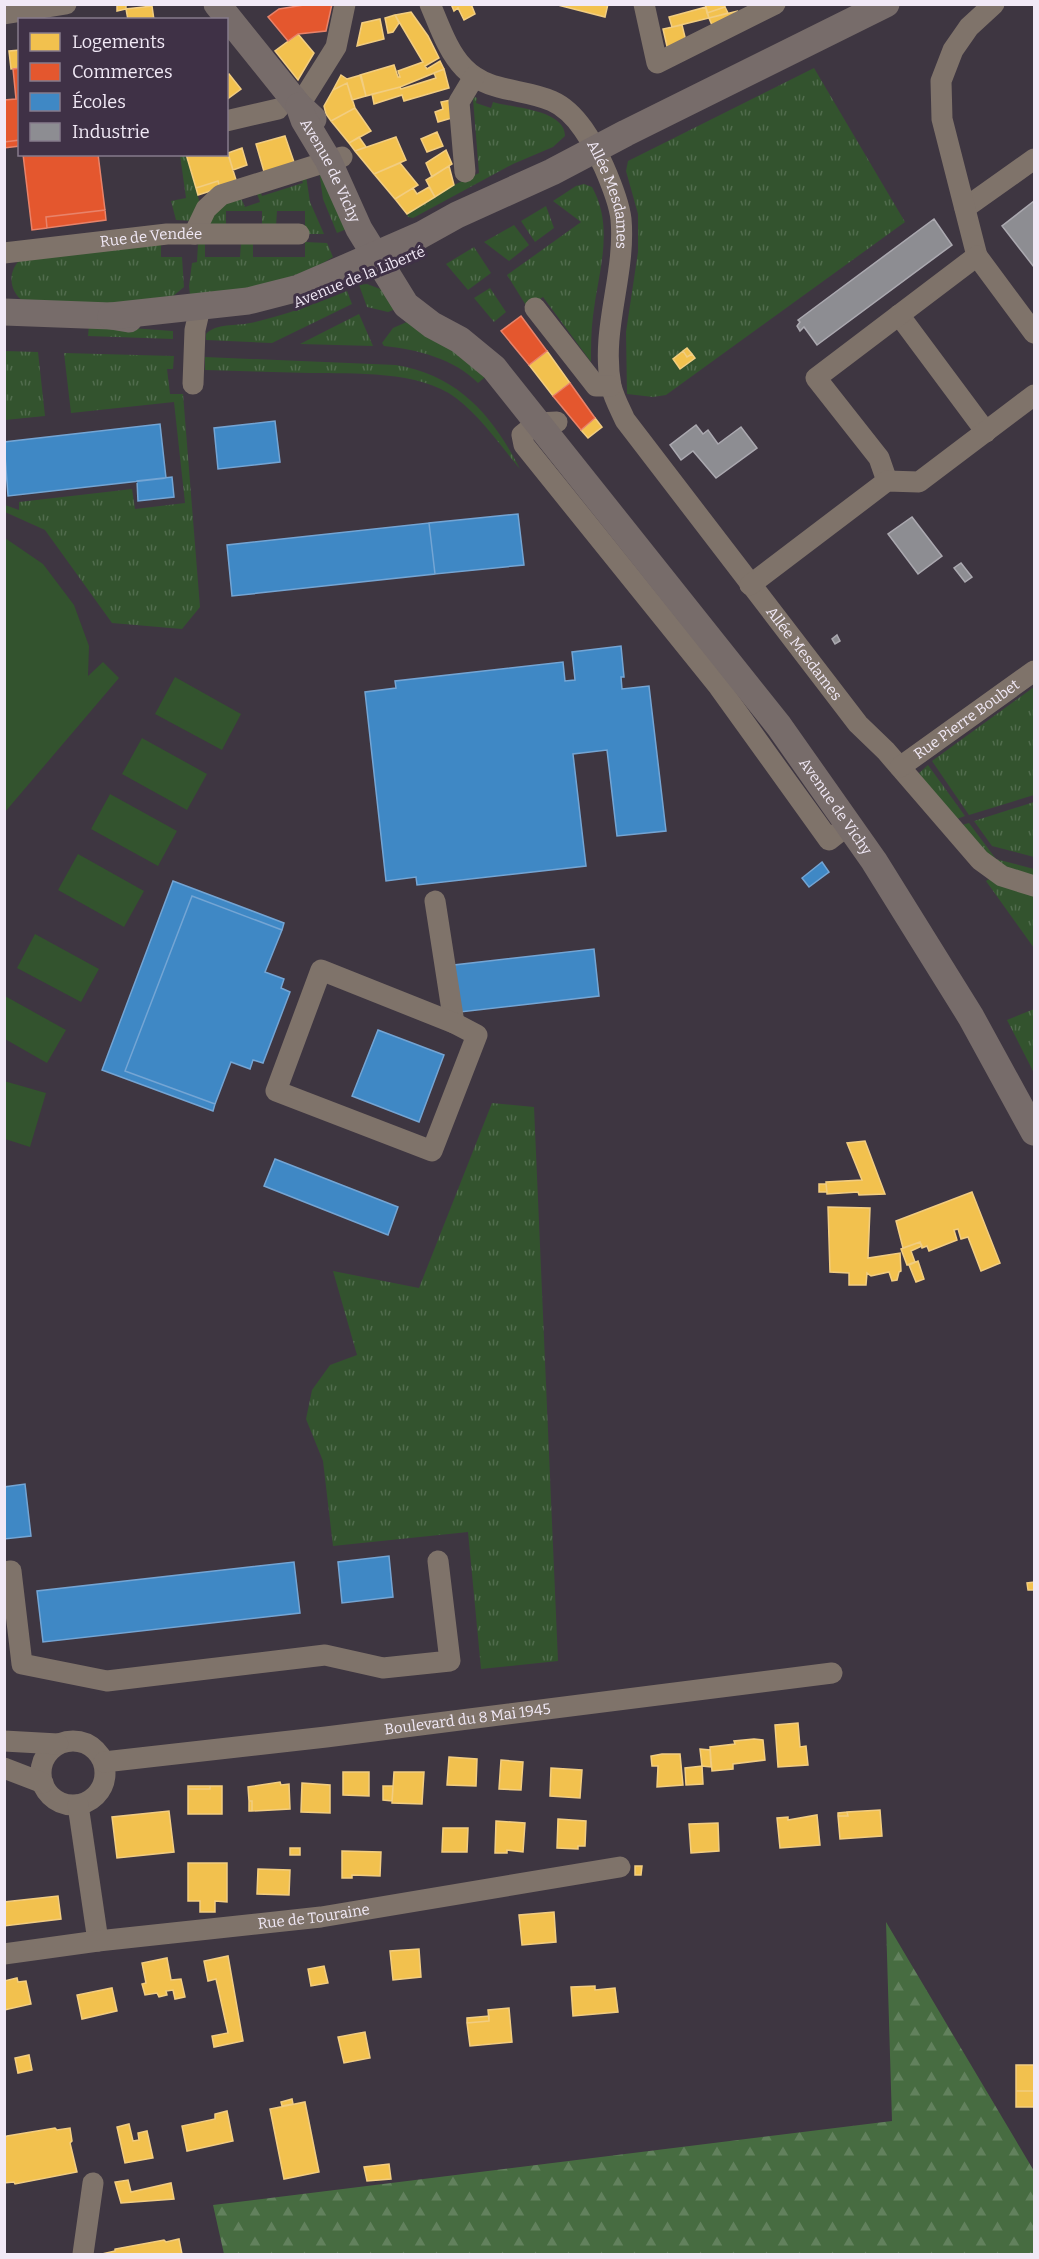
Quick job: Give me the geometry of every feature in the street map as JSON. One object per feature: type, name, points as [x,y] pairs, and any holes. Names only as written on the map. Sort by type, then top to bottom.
[{"type":"main road","name":"Avenue de Vichy","points":[[217,4],[227,18]]},
{"type":"main road","name":"Avenue de la Liberté","points":[[4,312],[111,316],[177,326],[199,317],[251,317],[304,302],[387,259],[457,215],[595,151],[886,4]]},
{"type":"main road","name":"Avenue de Vichy","points":[[228,20],[289,107],[304,120],[335,158],[375,223],[406,305],[432,325],[460,340],[494,368],[547,422],[603,504],[779,726],[838,832],[874,861],[971,1017],[1035,1132]]},
{"type":"street","points":[[4,14],[66,4]]},
{"type":"street","points":[[228,121],[289,107],[336,47],[345,4]]},
{"type":"street","name":"Allée Mesdames","points":[[430,4],[455,57],[463,68],[474,77],[500,88],[541,96],[567,110],[577,120],[604,167],[621,218],[621,259],[610,322],[609,363],[611,386],[625,420],[858,724],[879,743],[985,865],[1002,876],[1035,886]]},
{"type":"street","points":[[644,4],[657,63],[775,4]]},
{"type":"street","points":[[994,4],[969,27],[953,50],[941,81],[942,119],[978,256],[1035,333]]},
{"type":"street","points":[[465,172],[459,102],[474,77]]},
{"type":"street","points":[[194,234],[206,209],[221,195],[335,158]]},
{"type":"street","points":[[965,208],[1035,159]]},
{"type":"street","name":"Rue de Vendée","points":[[4,253],[167,234],[299,234]]},
{"type":"street","points":[[887,481],[879,458],[816,378],[978,256]]},
{"type":"street","points":[[536,308],[596,386],[611,386]]},
{"type":"street","points":[[899,315],[986,432]]},
{"type":"street","points":[[193,384],[195,330],[199,317]]},
{"type":"street","points":[[750,585],[887,481],[919,482],[1035,395]]},
{"type":"street","points":[[547,422],[522,435],[524,445],[838,832]]},
{"type":"street","name":"Rue Pierre Boubet","points":[[900,767],[1035,671]]},
{"type":"street","points":[[435,901],[454,1023]]},
{"type":"street","points":[[321,970],[454,1023],[477,1035],[432,1151],[276,1091],[321,970]]},
{"type":"street","points":[[4,1572],[11,1571],[22,1664],[107,1681],[325,1655],[383,1668],[450,1660],[438,1561]]},
{"type":"street","name":"Boulevard du 8 Mai 1945","points":[[104,1762],[326,1737],[831,1673]]},
{"type":"street","points":[[4,1741],[58,1744],[80,1741],[90,1745],[99,1752],[104,1762],[105,1782],[100,1791],[87,1803],[67,1805],[56,1801],[48,1793],[43,1783],[42,1766],[45,1757],[58,1744]]},
{"type":"street","points":[[4,1768],[43,1783]]},
{"type":"street","points":[[78,1805],[98,1941]]},
{"type":"street","name":"Rue de Touraine","points":[[4,1954],[98,1941],[321,1917],[620,1867]]},
{"type":"street","points":[[83,2254],[93,2183]]},
{"type":"green space","points":[[814,68],[905,222],[666,395],[653,397],[627,394],[626,332],[638,252],[638,214],[626,171],[628,161]]},
{"type":"green space","points":[[477,98],[476,103],[491,108],[493,102],[547,115],[563,127],[565,136],[553,147],[513,164],[413,218],[408,217],[407,214],[454,185],[479,173],[473,99]]},
{"type":"green space","points":[[180,156],[186,156],[201,207],[193,221],[176,220],[171,201],[186,198]]},
{"type":"green space","points":[[319,171],[349,228],[337,233],[323,199]]},
{"type":"green space","points":[[306,176],[310,202],[324,234],[305,234],[305,211],[277,211],[276,226],[262,226],[262,211],[226,211],[226,226],[206,226],[220,204],[240,196],[245,207],[260,202],[257,194],[260,190],[262,196],[303,183],[301,177]]},
{"type":"green space","points":[[584,184],[592,187],[599,203],[604,234],[592,322],[591,362],[543,297],[527,307],[507,275],[581,222],[553,201],[576,186]]},
{"type":"green space","points":[[546,206],[554,228],[535,242],[521,221]]},
{"type":"green space","points":[[514,225],[529,245],[509,261],[484,242]]},
{"type":"green space","points":[[161,242],[161,257],[182,257],[184,287],[172,297],[115,306],[23,301],[12,286],[12,274],[21,259]]},
{"type":"green space","points":[[305,242],[327,243],[333,257],[283,279],[191,303],[189,286],[192,263],[197,262],[198,243],[205,243],[205,257],[240,257],[241,243],[253,243],[253,257],[305,257]]},
{"type":"green space","points":[[474,247],[491,273],[468,290],[446,264]]},
{"type":"green space","points":[[367,284],[383,290],[396,309],[388,312],[367,307],[359,285]]},
{"type":"green space","points":[[490,288],[506,312],[494,322],[474,298]]},
{"type":"green space","points":[[347,291],[352,304],[272,343],[206,340],[206,334],[215,328],[275,317]]},
{"type":"green space","points":[[359,314],[373,346],[300,344]]},
{"type":"green space","points":[[409,321],[490,373],[478,383],[447,362],[422,353],[384,346],[382,343],[393,328]]},
{"type":"green space","points":[[89,325],[173,331],[173,339],[88,336]]},
{"type":"green space","points":[[5,351],[38,352],[45,416],[5,420]]},
{"type":"green space","points":[[64,353],[174,356],[173,369],[167,369],[170,394],[183,394],[200,607],[182,629],[112,623],[45,530],[5,512],[5,505],[19,510],[19,502],[132,489],[135,509],[185,503],[174,402],[71,413]]},
{"type":"green space","points":[[205,357],[396,365],[418,370],[438,378],[471,401],[498,432],[520,469],[474,414],[456,398],[424,382],[386,375],[205,370]]},
{"type":"green space","points":[[5,538],[43,564],[74,605],[89,646],[88,676],[103,662],[119,678],[5,812]]},
{"type":"green space","points":[[175,677],[241,714],[222,750],[155,714]]},
{"type":"green space","points":[[1034,687],[1034,795],[969,815],[932,761]]},
{"type":"green space","points":[[142,738],[207,774],[187,810],[122,774]]},
{"type":"green space","points":[[928,765],[965,816],[957,819],[918,774]]},
{"type":"green space","points":[[110,794],[177,831],[158,866],[91,829]]},
{"type":"green space","points":[[1034,802],[1034,857],[992,846],[974,821]]},
{"type":"green space","points":[[969,823],[996,859],[1034,869],[1034,876],[1005,867],[989,855],[962,825]]},
{"type":"green space","points":[[78,854],[144,891],[124,927],[58,890]]},
{"type":"green space","points":[[989,879],[1034,895],[1034,948],[986,881]]},
{"type":"green space","points":[[35,934],[99,969],[81,1002],[17,968]]},
{"type":"green space","points":[[5,996],[66,1030],[47,1063],[5,1039]]},
{"type":"green space","points":[[1034,1009],[1034,1073],[1007,1020]]},
{"type":"green space","points":[[4,1081],[46,1093],[30,1147],[5,1139]]},
{"type":"green space","points":[[492,1103],[534,1107],[558,1661],[481,1669],[468,1532],[333,1546],[323,1461],[306,1419],[312,1390],[330,1365],[357,1355],[333,1271],[419,1288]]},
{"type":"green space","points":[[886,1922],[1034,2171],[1034,2254],[224,2254],[213,2205],[892,2121]]},
{"type":"building: Logements","points":[[117,4],[126,4],[126,9],[117,11]]},
{"type":"building: Logements","points":[[451,4],[471,4],[475,14],[464,20],[458,8],[454,11]]},
{"type":"building: Logements","points":[[554,4],[608,4],[605,17]]},
{"type":"building: Logements","points":[[705,4],[725,4],[725,7],[707,13]]},
{"type":"building: Logements","points":[[152,6],[154,18],[128,18],[126,9]]},
{"type":"building: Logements","points":[[706,7],[709,18],[672,27],[669,17]]},
{"type":"building: Logements","points":[[725,7],[728,13],[709,18],[707,13]]},
{"type":"building: Logements","points":[[738,11],[714,30],[709,18]]},
{"type":"building: Logements","points":[[411,12],[428,36],[439,58],[425,66],[427,69],[440,61],[444,69],[400,87],[366,96],[360,75],[394,65],[400,77],[398,71],[423,62],[395,15]]},
{"type":"building: Logements","points":[[395,15],[399,23],[393,32],[388,33],[385,18]]},
{"type":"building: Logements","points":[[380,19],[384,39],[357,46],[362,23]]},
{"type":"building: Logements","points":[[682,25],[687,45],[669,55],[663,29]]},
{"type":"building: Logements","points":[[298,34],[314,53],[298,80],[275,51]]},
{"type":"building: Logements","points":[[18,50],[18,68],[11,69],[9,51]]},
{"type":"building: Logements","points":[[444,69],[449,88],[404,101],[402,95],[374,104],[372,94],[400,87],[401,89],[436,78],[434,73]]},
{"type":"building: Logements","points":[[228,75],[241,89],[228,99]]},
{"type":"building: Logements","points":[[341,75],[347,79],[361,75],[366,96],[352,100],[347,83],[333,90]]},
{"type":"building: Logements","points":[[347,83],[355,108],[331,121],[324,106],[333,90]]},
{"type":"building: Logements","points":[[451,100],[452,118],[438,122],[435,112],[443,109],[441,102]]},
{"type":"building: Logements","points":[[355,108],[371,131],[349,143],[331,121]]},
{"type":"building: Logements","points":[[437,132],[443,146],[427,152],[421,139]]},
{"type":"building: Logements","points":[[285,136],[295,165],[265,175],[256,144]]},
{"type":"building: Logements","points":[[359,137],[366,147],[355,151],[349,143]]},
{"type":"building: Logements","points":[[396,137],[406,160],[374,174],[355,151]]},
{"type":"building: Logements","points":[[242,148],[247,165],[233,170],[228,153]]},
{"type":"building: Logements","points":[[446,150],[452,164],[432,177],[426,163]]},
{"type":"building: Logements","points":[[228,154],[237,183],[220,188],[218,181],[196,188],[187,156]]},
{"type":"building: Logements","points":[[400,163],[418,185],[395,199],[374,174]]},
{"type":"building: Logements","points":[[449,166],[454,185],[435,197],[426,180]]},
{"type":"building: Logements","points":[[218,181],[220,188],[198,195],[196,188]]},
{"type":"building: Logements","points":[[429,187],[435,197],[407,214],[395,199],[413,188],[417,194]]},
{"type":"building: Logements","points":[[687,348],[692,354],[687,357],[683,351]]},
{"type":"building: Logements","points":[[547,351],[570,383],[553,396],[529,365]]},
{"type":"building: Logements","points":[[683,351],[687,357],[692,354],[695,358],[680,369],[673,359]]},
{"type":"building: Logements","points":[[595,418],[602,427],[588,438],[581,430]]},
{"type":"building: Logements","points":[[865,1141],[885,1194],[859,1195],[858,1192],[827,1194],[826,1182],[862,1180],[847,1143]]},
{"type":"building: Logements","points":[[819,1184],[826,1184],[827,1192],[819,1192]]},
{"type":"building: Logements","points":[[972,1192],[1000,1263],[981,1271],[968,1237],[961,1239],[958,1229],[954,1230],[957,1240],[929,1251],[927,1246],[922,1248],[920,1242],[903,1248],[896,1221]]},
{"type":"building: Logements","points":[[828,1207],[870,1208],[868,1258],[900,1253],[901,1271],[897,1280],[892,1281],[889,1272],[871,1276],[867,1273],[866,1285],[849,1285],[849,1273],[830,1272]]},
{"type":"building: Logements","points":[[920,1242],[922,1246],[911,1251],[915,1262],[907,1265],[901,1249]]},
{"type":"building: Logements","points":[[918,1261],[924,1279],[916,1282],[909,1265]]},
{"type":"building: Logements","points":[[1034,1582],[1034,1590],[1028,1590],[1027,1583]]},
{"type":"building: Logements","points":[[798,1723],[800,1747],[806,1746],[808,1765],[778,1767],[775,1725]]},
{"type":"building: Logements","points":[[754,1739],[763,1740],[765,1760],[733,1764],[733,1769],[712,1771],[710,1747]]},
{"type":"building: Logements","points":[[700,1749],[710,1750],[711,1767],[702,1766]]},
{"type":"building: Logements","points":[[680,1754],[683,1785],[657,1787],[658,1766],[652,1766],[651,1756]]},
{"type":"building: Logements","points":[[449,1757],[477,1759],[476,1786],[447,1785]]},
{"type":"building: Logements","points":[[501,1760],[523,1762],[521,1790],[499,1789]]},
{"type":"building: Logements","points":[[702,1766],[703,1784],[686,1785],[685,1768]]},
{"type":"building: Logements","points":[[551,1768],[582,1770],[580,1798],[550,1796]]},
{"type":"building: Logements","points":[[343,1772],[369,1772],[369,1796],[343,1795]]},
{"type":"building: Logements","points":[[394,1772],[424,1772],[422,1804],[392,1803]]},
{"type":"building: Logements","points":[[280,1782],[281,1785],[289,1784],[290,1809],[252,1811],[248,1787]]},
{"type":"building: Logements","points":[[302,1783],[330,1785],[330,1813],[301,1812]]},
{"type":"building: Logements","points":[[188,1786],[210,1786],[210,1789],[188,1789]]},
{"type":"building: Logements","points":[[210,1786],[222,1786],[222,1814],[188,1814],[188,1789],[210,1789]]},
{"type":"building: Logements","points":[[383,1786],[393,1786],[392,1801],[383,1800]]},
{"type":"building: Logements","points":[[249,1801],[252,1801],[252,1811],[249,1811]]},
{"type":"building: Logements","points":[[880,1810],[882,1836],[840,1839],[838,1816],[848,1816],[847,1812]]},
{"type":"building: Logements","points":[[169,1811],[174,1852],[117,1858],[112,1817]]},
{"type":"building: Logements","points":[[847,1812],[848,1816],[838,1816],[838,1813]]},
{"type":"building: Logements","points":[[817,1815],[820,1845],[780,1848],[777,1818],[788,1817],[788,1820]]},
{"type":"building: Logements","points":[[558,1819],[586,1821],[585,1846],[578,1846],[578,1849],[557,1848]]},
{"type":"building: Logements","points":[[496,1821],[525,1823],[523,1852],[507,1850],[507,1853],[495,1853]]},
{"type":"building: Logements","points":[[718,1823],[719,1851],[691,1853],[689,1824]]},
{"type":"building: Logements","points":[[443,1828],[468,1828],[467,1852],[442,1852]]},
{"type":"building: Logements","points":[[290,1848],[300,1848],[300,1855],[290,1855]]},
{"type":"building: Logements","points":[[342,1851],[381,1852],[380,1876],[352,1875],[352,1878],[342,1878]]},
{"type":"building: Logements","points":[[188,1863],[227,1863],[227,1902],[215,1901],[215,1912],[200,1912],[200,1901],[188,1901]]},
{"type":"building: Logements","points":[[635,1866],[642,1866],[641,1875],[635,1875]]},
{"type":"building: Logements","points":[[258,1869],[290,1870],[289,1895],[257,1894]]},
{"type":"building: Logements","points":[[58,1896],[61,1919],[4,1926],[4,1902]]},
{"type":"building: Logements","points":[[554,1912],[556,1942],[522,1945],[519,1915]]},
{"type":"building: Logements","points":[[419,1949],[421,1977],[393,1980],[390,1951]]},
{"type":"building: Logements","points":[[228,1956],[243,2041],[214,2047],[212,2036],[228,2033],[216,1979],[208,1981],[204,1961]]},
{"type":"building: Logements","points":[[167,1958],[171,1980],[181,1979],[185,1997],[175,1999],[173,1990],[166,1991],[167,1995],[159,1997],[157,1993],[145,1995],[142,1984],[146,1983],[142,1963]]},
{"type":"building: Logements","points":[[324,1966],[328,1983],[311,1986],[308,1969]]},
{"type":"building: Logements","points":[[17,1978],[18,1982],[26,1981],[31,2004],[4,2010],[4,1981]]},
{"type":"building: Logements","points":[[595,1986],[595,1990],[615,1988],[618,2012],[573,2016],[571,1987]]},
{"type":"building: Logements","points":[[112,1988],[117,2011],[82,2019],[77,1995]]},
{"type":"building: Logements","points":[[509,2008],[512,2042],[470,2046],[467,2023],[489,2021],[488,2010]]},
{"type":"building: Logements","points":[[489,2016],[489,2021],[467,2023],[467,2018]]},
{"type":"building: Logements","points":[[365,2032],[370,2058],[344,2063],[338,2037]]},
{"type":"building: Logements","points":[[29,2055],[32,2070],[18,2073],[15,2058]]},
{"type":"building: Logements","points":[[1016,2065],[1034,2065],[1034,2091],[1016,2091]]},
{"type":"building: Logements","points":[[1016,2091],[1034,2091],[1034,2107],[1016,2107]]},
{"type":"building: Logements","points":[[292,2099],[293,2104],[282,2106],[281,2102]]},
{"type":"building: Logements","points":[[305,2102],[319,2172],[284,2179],[270,2109]]},
{"type":"building: Logements","points":[[227,2111],[233,2141],[187,2151],[182,2126],[215,2119],[215,2114]]},
{"type":"building: Logements","points":[[129,2124],[133,2141],[139,2140],[138,2133],[147,2131],[153,2158],[125,2163],[117,2127]]},
{"type":"building: Logements","points":[[55,2128],[57,2130],[70,2128],[72,2141],[70,2143],[77,2172],[15,2184],[14,2182],[4,2183],[4,2138]]},
{"type":"building: Logements","points":[[389,2164],[391,2179],[367,2181],[364,2167]]},
{"type":"building: Logements","points":[[128,2180],[131,2192],[171,2183],[174,2199],[121,2203],[115,2182]]},
{"type":"building: Logements","points":[[179,2239],[182,2254],[102,2254],[115,2251],[115,2249]]},
{"type":"building: Commerces","points":[[310,4],[332,4],[326,31],[298,34],[288,41],[268,17],[279,9]]},
{"type":"building: Commerces","points":[[18,68],[18,140],[4,142],[4,100],[16,99],[13,69]]},
{"type":"building: Commerces","points":[[18,140],[18,146],[4,148],[4,142]]},
{"type":"building: Commerces","points":[[23,156],[98,156],[105,210],[46,217],[47,228],[32,230]]},
{"type":"building: Commerces","points":[[105,210],[106,220],[47,228],[46,217]]},
{"type":"building: Commerces","points":[[521,316],[547,351],[529,365],[501,331]]},
{"type":"building: Commerces","points":[[570,383],[595,418],[581,430],[553,396]]},
{"type":"building: Écoles","points":[[275,421],[280,462],[218,469],[214,428]]},
{"type":"building: Écoles","points":[[160,424],[166,478],[8,496],[4,442]]},
{"type":"building: Écoles","points":[[172,477],[174,497],[138,501],[137,481]]},
{"type":"building: Écoles","points":[[518,514],[524,565],[435,574],[429,523]]},
{"type":"building: Écoles","points":[[429,523],[435,574],[232,596],[227,545]]},
{"type":"building: Écoles","points":[[621,646],[624,677],[621,677],[622,689],[649,686],[666,831],[617,836],[607,750],[573,754],[586,866],[417,885],[416,877],[386,881],[365,692],[396,688],[395,681],[563,662],[565,681],[575,680],[572,652]]},
{"type":"building: Écoles","points":[[822,862],[829,872],[809,887],[802,878]]},
{"type":"building: Écoles","points":[[173,881],[284,923],[282,930],[192,896],[125,1071],[215,1104],[213,1111],[102,1070]]},
{"type":"building: Écoles","points":[[192,896],[282,930],[265,972],[284,979],[281,988],[290,992],[263,1063],[253,1060],[250,1069],[231,1062],[215,1104],[125,1071]]},
{"type":"building: Écoles","points":[[594,949],[599,996],[460,1012],[454,965]]},
{"type":"building: Écoles","points":[[378,1030],[444,1055],[419,1122],[352,1096]]},
{"type":"building: Écoles","points":[[275,1159],[398,1207],[388,1235],[264,1186]]},
{"type":"building: Écoles","points":[[25,1484],[31,1536],[4,1539],[4,1487]]},
{"type":"building: Écoles","points":[[389,1556],[393,1597],[342,1603],[338,1562]]},
{"type":"building: Écoles","points":[[294,1562],[300,1613],[43,1642],[37,1591]]},
{"type":"building: Industrie","points":[[1034,201],[1034,267],[1002,226]]},
{"type":"building: Industrie","points":[[934,219],[952,245],[817,345],[804,327],[800,331],[797,326],[800,322],[798,320]]},
{"type":"building: Industrie","points":[[696,425],[703,434],[708,430],[718,444],[741,427],[757,448],[716,478],[693,451],[681,460],[670,445]]},
{"type":"building: Industrie","points":[[912,517],[942,556],[918,574],[888,534]]},
{"type":"building: Industrie","points":[[961,563],[972,577],[965,582],[954,568]]},
{"type":"building: Industrie","points":[[837,635],[840,641],[835,644],[832,639]]}]
